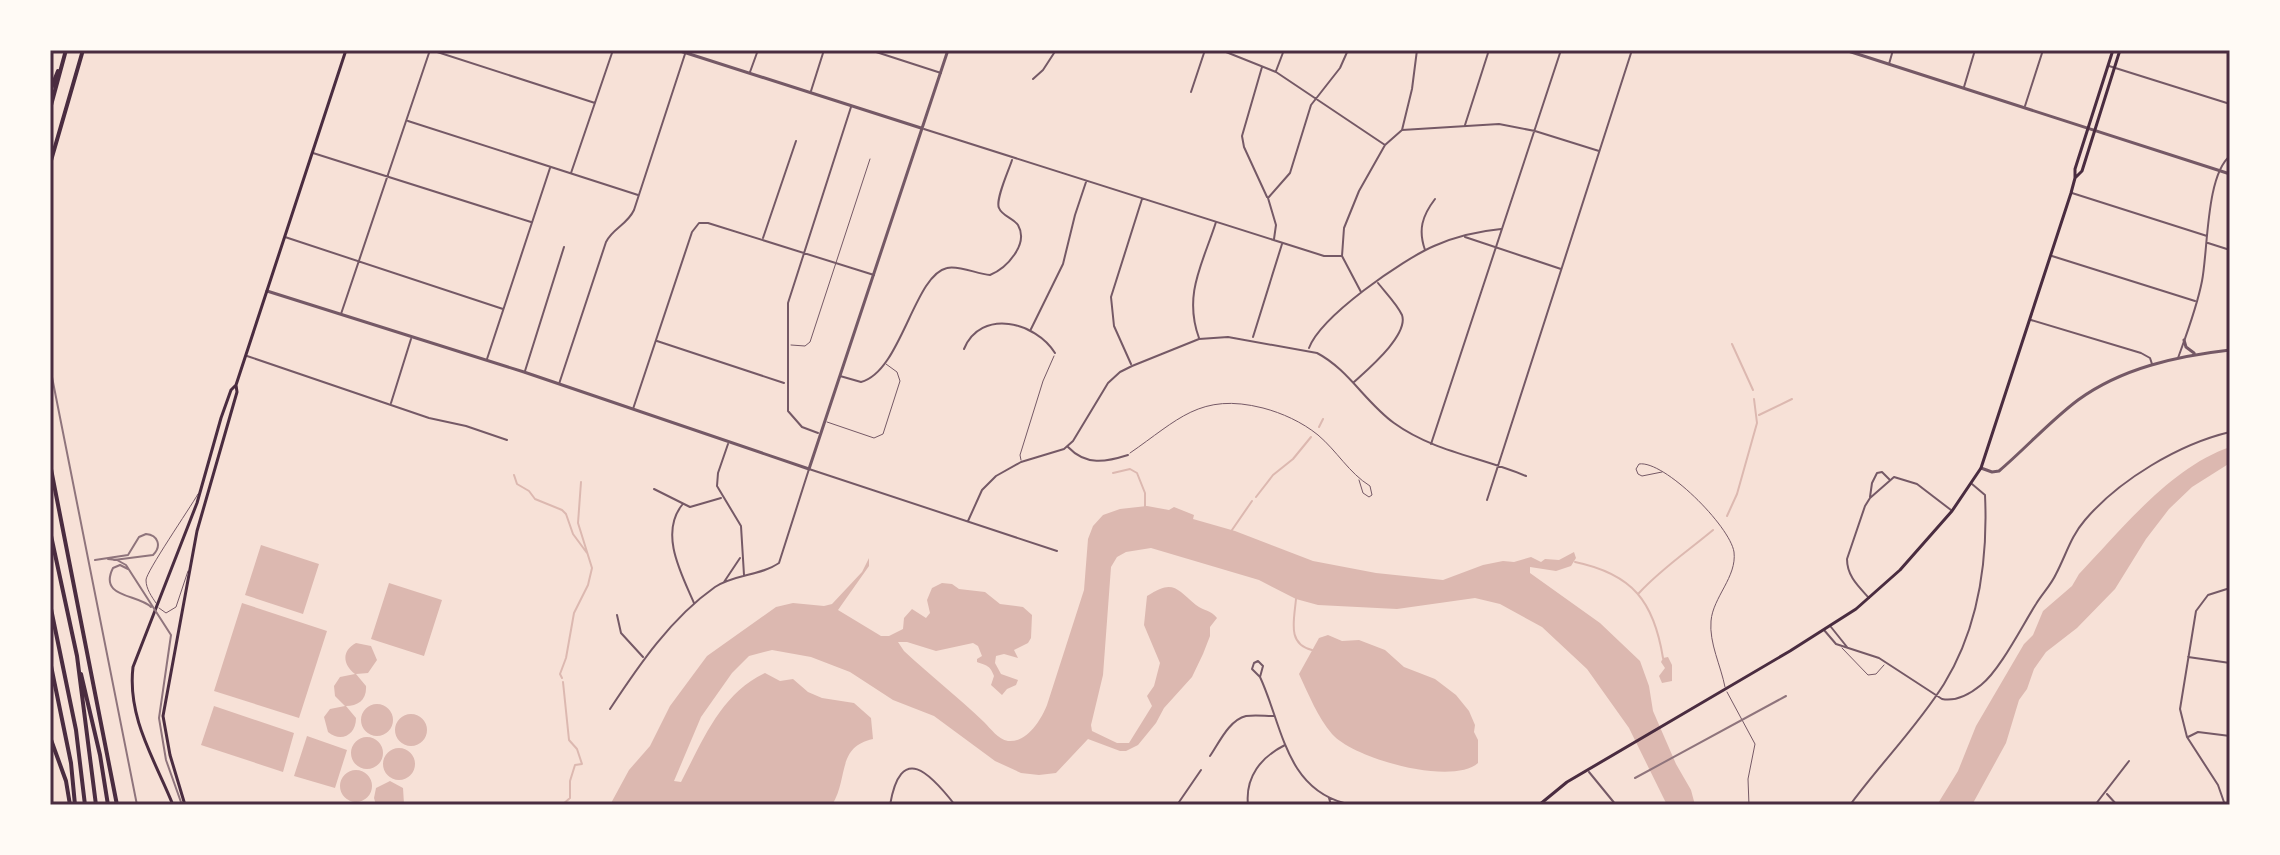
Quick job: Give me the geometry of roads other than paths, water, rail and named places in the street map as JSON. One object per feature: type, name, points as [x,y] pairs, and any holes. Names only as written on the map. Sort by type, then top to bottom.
[{"type":"highway","points":[[50,91],[66,50]]},
{"type":"highway","points":[[50,109],[66,50]]},
{"type":"highway","points":[[50,164],[83,50]]},
{"type":"highway","points":[[50,464],[117,805]]},
{"type":"highway","points":[[50,531],[92,714],[108,805]]},
{"type":"highway","points":[[50,605],[76,730],[85,805]]},
{"type":"highway","points":[[77,656],[96,805]]},
{"type":"highway","points":[[50,661],[71,763],[73,805]]},
{"type":"highway","points":[[50,737],[73,805]]},
{"type":"main road","points":[[173,805],[139,727],[132,692],[136,658],[190,524],[224,409],[246,356],[346,50]]},
{"type":"main road","points":[[1539,805],[1554,791],[1587,770],[1831,626],[1900,570],[1952,511],[1981,468],[2071,193],[2075,169],[2113,50]]},
{"type":"main road","points":[[2075,178],[2082,171],[2120,50]]},
{"type":"main road","points":[[185,804],[169,753],[163,716],[192,555],[237,392],[236,385]]},
{"type":"street","points":[[340,315],[430,50],[595,103]]},
{"type":"street","points":[[571,173],[613,50]]},
{"type":"street","points":[[677,50],[1273,240],[1328,257],[1342,256]]},
{"type":"street","points":[[750,73],[758,50]]},
{"type":"street","points":[[810,93],[824,50]]},
{"type":"street","points":[[870,50],[941,73]]},
{"type":"street","points":[[610,709],[644,658],[695,604],[723,583],[779,563],[948,50]]},
{"type":"street","points":[[1033,79],[1056,50]]},
{"type":"street","points":[[1191,92],[1205,50]]},
{"type":"street","points":[[1221,50],[1276,72],[1385,145]]},
{"type":"street","points":[[1276,72],[1284,50]]},
{"type":"street","points":[[1268,198],[1295,165],[1307,114],[1340,68],[1348,50]]},
{"type":"street","points":[[1402,130],[1417,50]]},
{"type":"street","points":[[1465,125],[1489,50]]},
{"type":"street","points":[[1431,444],[1561,50]]},
{"type":"street","points":[[1487,500],[1632,50]]},
{"type":"street","points":[[1845,50],[2230,174]]},
{"type":"street","points":[[1889,64],[1893,50]]},
{"type":"street","points":[[1963,88],[1975,50]]},
{"type":"street","points":[[2024,107],[2043,50]]},
{"type":"street","points":[[559,384],[606,242],[611,234],[628,222],[639,195],[684,52]]},
{"type":"street","points":[[2108,65],[2230,104]]},
{"type":"street","points":[[1263,66],[1242,136],[1244,147],[1268,198],[1276,225],[1273,240]]},
{"type":"street","points":[[821,434],[802,427],[788,411],[788,303],[851,106]]},
{"type":"street","points":[[406,120],[639,195]]},
{"type":"street","points":[[1361,292],[1342,256],[1344,228],[1350,208],[1385,145],[1402,130],[1499,124],[1535,131],[1600,152]]},
{"type":"street","points":[[763,240],[796,141]]},
{"type":"street","points":[[312,153],[531,222]]},
{"type":"street","points":[[2178,358],[2202,284],[2209,215],[2220,171],[2230,156]]},
{"type":"street","points":[[840,376],[866,381],[875,375],[939,272],[949,267],[990,275],[1012,259],[1020,231],[1016,222],[999,209],[1000,195],[1013,159]]},
{"type":"street","points":[[487,361],[551,166]]},
{"type":"street","points":[[1031,329],[1063,264],[1087,181]]},
{"type":"street","points":[[2071,193],[2207,236]]},
{"type":"street","points":[[1132,366],[1114,326],[1111,297],[1142,198]]},
{"type":"street","points":[[1425,250],[1420,232],[1426,213],[1435,199]]},
{"type":"street","points":[[633,410],[697,224],[706,222],[874,275]]},
{"type":"street","points":[[1199,339],[1191,313],[1191,298],[1216,222]]},
{"type":"street","points":[[1308,350],[1324,325],[1361,292],[1425,250],[1463,237],[1502,229]]},
{"type":"street","points":[[284,236],[503,309]]},
{"type":"street","points":[[1463,237],[1563,270]]},
{"type":"street","points":[[1253,339],[1283,243]]},
{"type":"street","points":[[2207,243],[2230,250]]},
{"type":"street","points":[[524,372],[564,247]]},
{"type":"street","points":[[2051,256],[2196,302]]},
{"type":"street","points":[[1352,384],[1382,356],[1402,325],[1402,315],[1378,282]]},
{"type":"street","points":[[267,291],[411,339],[524,372],[1057,551]]},
{"type":"street","points":[[2030,320],[2141,353],[2150,358],[2152,364]]},
{"type":"street","points":[[964,349],[971,337],[991,326],[1009,324],[1040,334],[1055,353]]},
{"type":"street","points":[[390,404],[411,339]]},
{"type":"street","points":[[968,521],[986,485],[1000,473],[1067,446],[1080,433],[1108,383],[1120,372],[1199,339],[1253,339],[1308,350],[1328,360],[1392,422],[1455,454],[1499,464],[1526,476]]},
{"type":"street","points":[[2184,340],[2188,349],[2197,355]]},
{"type":"street","points":[[656,341],[786,384]]},
{"type":"street","points":[[1981,468],[1999,471],[2086,395],[2152,364],[2230,350]]},
{"type":"street","points":[[246,356],[429,418],[507,440]]},
{"type":"street","points":[[1824,630],[1840,646],[1886,661],[1936,696],[1945,700],[1958,699],[1989,678],[2053,579],[2073,535],[2092,512],[2160,461],[2189,445],[2230,432]]},
{"type":"street","points":[[728,443],[717,486],[741,526],[744,575]]},
{"type":"street","points":[[1067,446],[1074,453],[1098,462],[1128,455]]},
{"type":"street","points":[[1869,598],[1847,569],[1847,559],[1877,473],[1882,472],[1889,479]]},
{"type":"street","points":[[1870,498],[1889,479],[1900,478],[1917,484],[1952,511]]},
{"type":"street","points":[[1850,805],[1936,696],[1962,649],[1984,568],[1985,496],[1972,484]]},
{"type":"street","points":[[654,489],[682,505],[694,508],[722,497]]},
{"type":"street","points":[[682,505],[674,521],[673,547],[695,604]]},
{"type":"street","points":[[723,583],[741,556]]},
{"type":"street","points":[[2225,805],[2218,785],[2187,737],[2180,709],[2187,656],[2200,603],[2208,595],[2230,588]]},
{"type":"street","points":[[617,615],[621,633],[644,658]]},
{"type":"street","points":[[1831,626],[1848,647]]},
{"type":"street","points":[[2187,656],[2230,663]]},
{"type":"street","points":[[1260,677],[1300,775],[1310,785],[1344,804],[1369,805]]},
{"type":"street","points":[[1210,756],[1232,725],[1240,719],[1274,716]]},
{"type":"street","points":[[2187,737],[2198,732],[2230,736]]},
{"type":"street","points":[[1248,805],[1249,783],[1254,772],[1265,757],[1286,744]]},
{"type":"street","points":[[2095,805],[2129,761]]},
{"type":"street","points":[[890,805],[898,776],[906,770],[916,769],[931,777],[955,805]]},
{"type":"street","points":[[1177,805],[1201,770]]},
{"type":"street","points":[[1587,770],[1616,805]]},
{"type":"street","points":[[2105,793],[2117,805]]},
{"type":"street","points":[[1329,797],[1331,805]]},
{"type":"lane","points":[[786,345],[805,346],[810,342],[870,159]]},
{"type":"lane","points":[[1021,462],[1020,455],[1043,381],[1055,353]]},
{"type":"lane","points":[[825,421],[874,438],[883,434],[900,381],[897,372],[884,363]]},
{"type":"lane","points":[[1128,455],[1190,412],[1210,403],[1239,402],[1281,413],[1314,431],[1334,448],[1359,480],[1372,489],[1372,495],[1369,497],[1363,493],[1359,480]]},
{"type":"lane","points":[[1662,472],[1642,476],[1636,469],[1643,463],[1662,472],[1711,513],[1727,533],[1734,551],[1731,572],[1711,622],[1725,687],[1755,742],[1747,787],[1749,805]]},
{"type":"lane","points":[[192,555],[178,604],[173,611],[164,612],[149,591],[146,577],[202,485]]},
{"type":"lane","points":[[1840,646],[1870,676],[1879,672],[1886,661]]},
{"type":"waterway","points":[[1732,344],[1753,390]]},
{"type":"waterway","points":[[1727,516],[1737,494],[1757,423],[1754,399]]},
{"type":"waterway","points":[[1759,415],[1792,399]]},
{"type":"waterway","points":[[1319,427],[1323,419]]},
{"type":"waterway","points":[[1256,497],[1311,437]]},
{"type":"waterway","points":[[1113,473],[1130,469],[1137,473],[1145,493],[1145,507]]},
{"type":"waterway","points":[[514,475],[517,484],[535,499],[566,514],[573,534],[587,553]]},
{"type":"waterway","points":[[562,678],[560,674],[574,613],[588,585],[592,568],[578,523],[581,482]]},
{"type":"waterway","points":[[1232,530],[1252,501]]},
{"type":"waterway","points":[[1639,593],[1713,530]]},
{"type":"waterway","points":[[1575,562],[1612,574],[1637,594],[1654,621],[1663,658]]},
{"type":"waterway","points":[[1296,599],[1295,637],[1304,647],[1312,650]]},
{"type":"waterway","points":[[562,805],[570,798],[570,781],[575,765],[582,764],[577,749],[569,740],[563,682]]},
{"type":"tram line","points":[[95,560],[128,555],[139,537],[146,534],[153,536],[157,542],[153,555],[114,560]]},
{"type":"tram line","points":[[108,559],[126,565],[171,635],[159,718],[166,760],[182,805]]},
{"type":"tram line","points":[[128,569],[120,565],[113,568],[111,585],[122,594],[151,607]]},
{"type":"railway","points":[[50,367],[137,805]]},
{"type":"railway","points":[[1635,778],[1786,696]]}]
